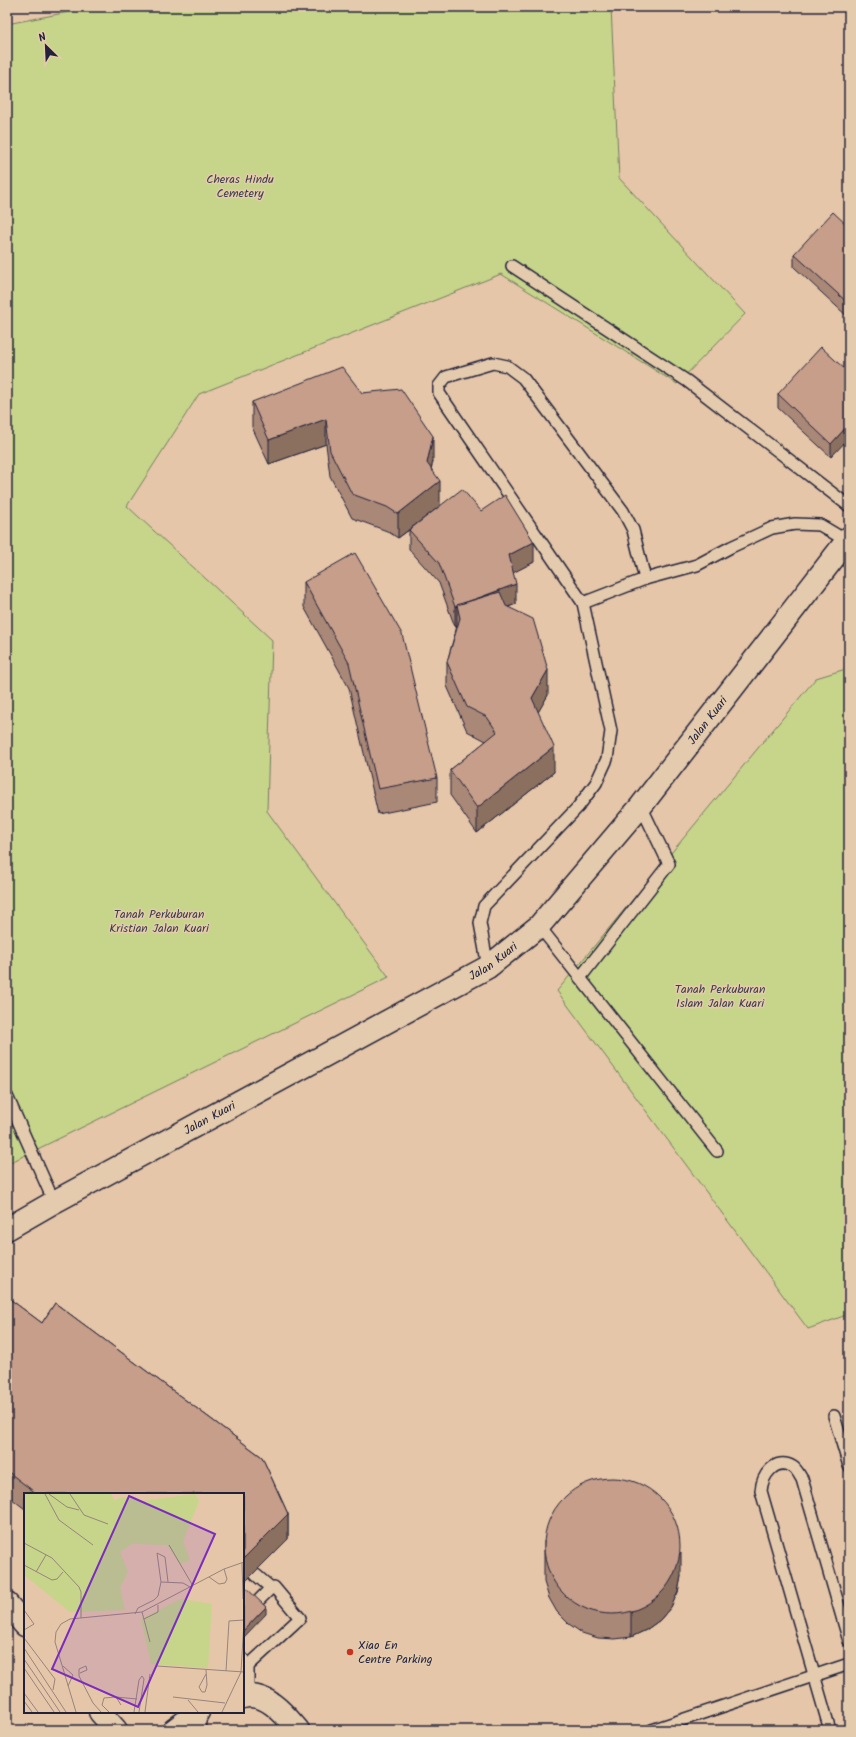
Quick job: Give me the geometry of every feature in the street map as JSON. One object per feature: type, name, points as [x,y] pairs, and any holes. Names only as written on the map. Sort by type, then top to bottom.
[{"type":"street","name":"Jalan Kuari","points":[[7,1230],[54,1202],[488,967],[539,926],[641,806],[848,539]]},
{"type":"street","points":[[7,1604],[24,1624]]},
{"type":"street","points":[[245,1696],[268,1701],[298,1730]]},
{"type":"street","points":[[101,1713],[116,1730]]},
{"type":"street","points":[[174,1730],[194,1717]]},
{"type":"lane","points":[[512,266],[687,381],[849,506]]},
{"type":"lane","points":[[488,967],[480,923],[484,906],[578,807],[596,783],[607,759],[611,731],[583,603],[439,393],[439,386],[446,377],[493,363],[507,366],[523,378],[623,511],[633,530],[645,579]]},
{"type":"lane","points":[[583,603],[645,579],[697,565],[772,528],[795,524],[820,525],[848,539]]},
{"type":"lane","points":[[580,978],[669,864],[641,806]]},
{"type":"lane","points":[[539,926],[717,1151]]},
{"type":"lane","points":[[7,1096],[54,1202]]},
{"type":"lane","points":[[834,1416],[849,1466]]},
{"type":"lane","points":[[830,1730],[761,1491],[762,1481],[767,1472],[777,1465],[786,1464],[794,1467],[802,1480],[849,1641]]},
{"type":"lane","points":[[245,1696],[245,1663],[300,1618],[276,1588],[271,1588],[256,1575]]},
{"type":"lane","points":[[244,1615],[271,1588]]},
{"type":"lane","points":[[652,1730],[849,1664]]},
{"type":"green space","points":[[95,7],[611,7],[619,178],[745,314],[677,384],[501,274],[199,394],[127,506],[272,640],[267,811],[389,977],[7,1164],[7,24]]},
{"type":"green space","name":"Tanah Perkuburan Islam Jalan Kuari","points":[[849,668],[849,1314],[808,1329],[557,991],[816,678]]},
{"type":"building","points":[[833,212],[849,227],[849,304],[794,254]]},
{"type":"building","points":[[821,347],[849,373],[849,424],[831,444],[778,394]]},
{"type":"building","points":[[342,367],[362,393],[401,389],[433,436],[427,463],[440,481],[398,514],[387,507],[352,494],[330,451],[326,419],[269,440],[252,402]]},
{"type":"building","points":[[462,489],[481,511],[505,495],[534,542],[509,555],[516,584],[455,607],[439,563],[409,530]]},
{"type":"building","points":[[355,553],[402,634],[437,778],[378,789],[349,663],[304,582]]},
{"type":"building","points":[[500,592],[506,606],[533,619],[548,670],[532,698],[554,747],[477,808],[450,770],[497,732],[487,717],[467,707],[447,662],[460,618],[457,605]]},
{"type":"building","points":[[11,1300],[42,1323],[55,1303],[262,1457],[288,1514],[244,1558],[244,1493],[36,1493],[7,1471],[7,1306]]},
{"type":"building","points":[[619,1478],[632,1480],[650,1489],[665,1503],[678,1526],[680,1546],[678,1566],[669,1584],[655,1599],[632,1612],[605,1614],[592,1612],[574,1603],[559,1589],[546,1566],[544,1539],[546,1526],[555,1508],[569,1493],[592,1480]]},
{"type":"building","points":[[244,1586],[266,1607],[244,1630]]},
{"type":"place","name":"Xiao En Centre Parking","points":[[350,1652]]},
{"type":"park label","name":"Cheras Hindu Cemetery","points":[[240,186]]},
{"type":"park label","name":"Tanah Perkuburan Kristian Jalan Kuari","points":[[159,921]]}]
